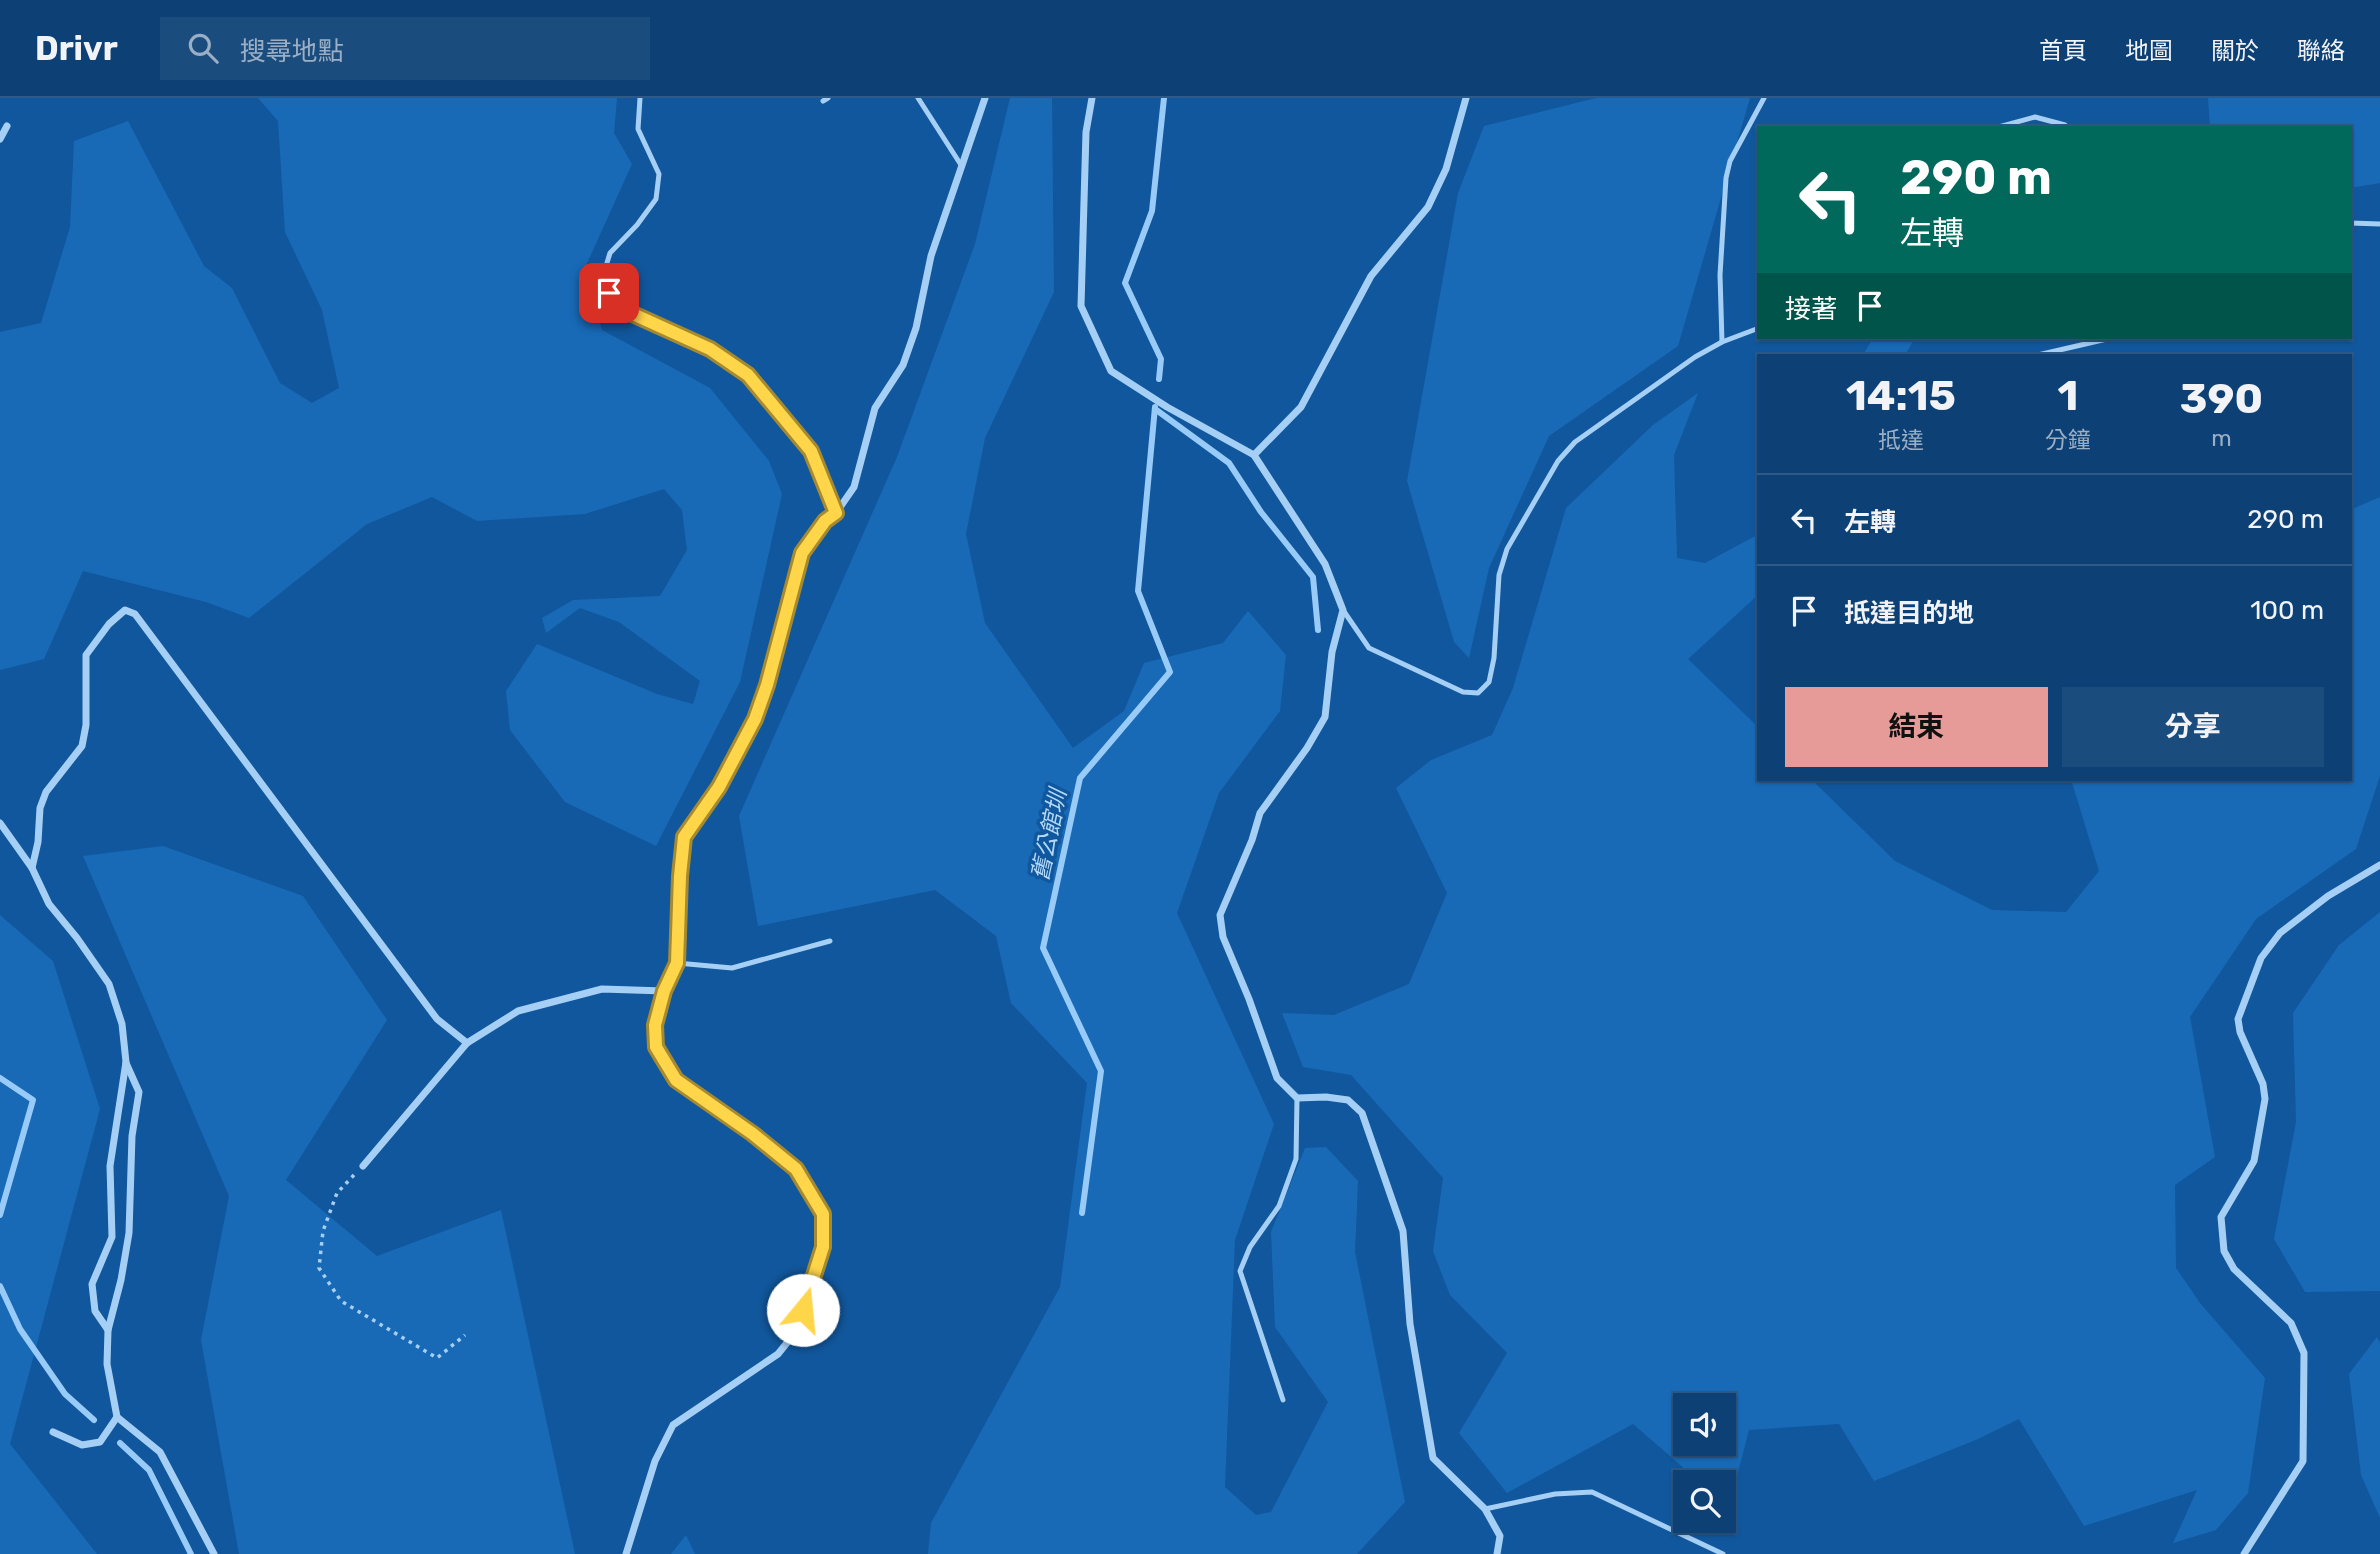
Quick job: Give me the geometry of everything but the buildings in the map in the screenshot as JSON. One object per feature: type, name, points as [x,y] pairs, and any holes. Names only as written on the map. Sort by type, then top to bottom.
[{"type":"street","points":[[626,1554],[655,1461],[673,1425],[778,1354],[798,1329],[823,1247],[823,1214],[796,1169],[753,1134],[676,1080],[656,1047],[655,1025],[664,991],[677,963],[684,837],[719,787],[755,719],[767,685],[802,553],[854,487],[875,408],[903,365],[916,328],[931,256],[985,98]]},
{"type":"street","points":[[1092,98],[1086,132],[1081,306],[1111,371],[1167,407],[1254,456],[1325,564],[1343,610],[1332,652],[1325,717],[1307,748],[1260,813],[1252,840],[1220,915],[1223,937],[1249,999],[1277,1078],[1297,1098],[1326,1097],[1348,1100],[1362,1113],[1403,1231],[1410,1324],[1433,1458],[1485,1509],[1500,1536],[1497,1554]]},
{"type":"street","points":[[1254,456],[1301,407],[1371,276],[1428,207],[1446,169],[1466,98]]},
{"type":"street","points":[[0,139],[7,126]]},
{"type":"street","points":[[32,868],[38,842],[40,808],[46,792],[82,746],[86,724],[86,654],[109,624],[125,610],[135,614],[437,1019],[467,1043]]},
{"type":"street","points":[[0,823],[32,868],[49,904],[109,984],[121,1024],[126,1062],[139,1092],[132,1136],[129,1233],[121,1280],[108,1330],[107,1364],[117,1417],[160,1452],[214,1554]]},
{"type":"street","points":[[2244,1554],[2303,1461],[2304,1353],[2291,1322],[2234,1269],[2224,1251],[2221,1217],[2254,1161],[2264,1099],[2263,1084],[2240,1032],[2238,1019],[2261,958],[2280,933],[2328,896],[2380,865]]},
{"type":"street","points":[[363,1166],[467,1043],[518,1011],[602,989],[664,991]]},
{"type":"street","points":[[108,1330],[95,1311],[92,1284],[112,1237],[110,1166],[126,1062]]},
{"type":"street","points":[[53,1432],[82,1445],[100,1442],[117,1417]]},
{"type":"lane","points":[[640,98],[638,129],[659,174],[656,200],[610,253],[603,276],[609,293],[624,310],[710,349],[748,375],[811,451],[836,513]]},
{"type":"lane","points":[[918,98],[961,164]]},
{"type":"lane","points":[[1722,342],[1720,275],[1726,178],[1730,161],[1763,98]]},
{"type":"lane","points":[[2002,126],[2035,117],[2066,126]]},
{"type":"lane","points":[[2352,223],[2380,223]]},
{"type":"lane","points":[[1343,610],[1369,649],[1463,692],[1478,693],[1489,682],[1494,658],[1499,575],[1507,549],[1558,461],[1576,442],[1695,357],[1722,342],[1757,329]]},
{"type":"lane","points":[[2042,354],[2102,340]]},
{"type":"lane","points":[[677,963],[732,968],[830,941]]},
{"type":"lane","points":[[1283,1399],[1240,1272],[1250,1247],[1279,1206],[1296,1159],[1297,1098]]},
{"type":"lane","points":[[1485,1509],[1555,1494],[1592,1492],[1723,1554]]},
{"type":"path","points":[[363,1166],[337,1193],[323,1231],[319,1268],[341,1301],[437,1357],[466,1335]]},
{"type":"shaded area","points":[[258,98],[617,98],[614,133],[632,164],[584,270],[602,330],[710,388],[769,461],[782,494],[740,682],[656,846],[565,802],[510,730],[506,691],[537,644],[657,694],[693,704],[700,681],[619,622],[580,608],[546,633],[542,618],[573,600],[660,596],[687,550],[682,510],[664,489],[585,514],[477,521],[432,497],[367,524],[249,618],[206,602],[83,571],[44,659],[0,670],[0,332],[41,323],[70,227],[74,141],[128,121],[204,266],[232,288],[280,383],[312,403],[339,388],[322,310],[285,232],[278,121]]},
{"type":"shaded area","points":[[1010,98],[1052,98],[1054,292],[985,438],[966,534],[985,623],[1073,748],[1124,711],[1144,663],[1223,643],[1248,611],[1286,655],[1280,711],[1219,793],[1177,913],[1274,1124],[1235,1240],[1225,1487],[1256,1515],[1271,1512],[1328,1402],[1275,1327],[1271,1232],[1305,1148],[1326,1147],[1358,1181],[1355,1252],[1405,1502],[1357,1554],[928,1554],[931,1523],[1060,1287],[1087,1083],[1011,1003],[996,936],[935,890],[758,926],[739,816],[897,457],[975,244]]},
{"type":"shaded area","points":[[1596,98],[1750,98],[1678,346],[1549,436],[1489,568],[1469,658],[1454,642],[1407,481],[1458,193],[1484,126]]},
{"type":"shaded area","points":[[2208,98],[2380,98],[2380,183],[2352,188],[2352,126],[2210,126]]},
{"type":"shaded area","points":[[1872,340],[1914,340],[1906,354],[1864,354]]},
{"type":"shaded area","points":[[1698,393],[1674,455],[1677,558],[1705,563],[1757,535],[1757,596],[1688,659],[1757,726],[1757,781],[1813,781],[1895,861],[1992,910],[2066,912],[2099,871],[2072,781],[2352,781],[2352,509],[2380,497],[2380,776],[2356,849],[2256,919],[2190,1017],[2215,1157],[2175,1185],[2176,1268],[2200,1303],[2265,1378],[2248,1493],[2216,1530],[2173,1543],[2197,1490],[2084,1526],[2019,1419],[1978,1439],[1874,1481],[1839,1424],[1749,1430],[1736,1480],[1736,1470],[1686,1470],[1633,1424],[1507,1493],[1459,1433],[1507,1353],[1450,1295],[1433,1251],[1443,1178],[1351,1075],[1303,1067],[1282,1013],[1334,1015],[1409,984],[1447,893],[1396,788],[1431,760],[1492,735],[1513,688],[1566,508],[1653,425]]},
{"type":"shaded area","points":[[163,846],[303,896],[387,1020],[286,1180],[377,1256],[501,1210],[575,1554],[239,1554],[201,1340],[229,1196],[83,856]]},
{"type":"shaded area","points":[[2380,912],[2380,1291],[2305,1292],[2274,1239],[2296,1122],[2293,1013],[2339,945]]},
{"type":"shaded area","points":[[0,915],[53,961],[100,1109],[10,1444],[97,1554],[0,1554]]},
{"type":"shaded area","points":[[2377,1337],[2380,1343],[2380,1518],[2361,1475],[2349,1374]]},
{"type":"shaded area","points":[[686,1535],[695,1554],[671,1554]]},
{"type":"waterway","name":"舊公館圳","points":[[1159,379],[1161,359],[1125,283],[1152,211],[1164,98]]},
{"type":"waterway","name":"舊公館圳","points":[[1082,1213],[1101,1071],[1043,948],[1080,778],[1170,672],[1138,591],[1155,407]]},
{"type":"waterway","points":[[1155,409],[1229,463],[1261,512],[1313,577],[1318,630]]},
{"type":"waterway","points":[[0,1078],[33,1100],[0,1215]]},
{"type":"waterway","points":[[0,1286],[20,1329],[65,1394],[94,1420]]},
{"type":"waterway","points":[[120,1443],[149,1470],[191,1554]]},
{"type":"route","points":[[609,293],[624,310],[710,349],[748,375],[811,451],[836,513],[825,521],[802,553],[767,685],[755,719],[719,787],[684,837],[677,963],[664,991],[655,1025],[656,1047],[676,1080],[753,1134],[796,1169],[823,1214],[823,1247],[803,1310]]}]
